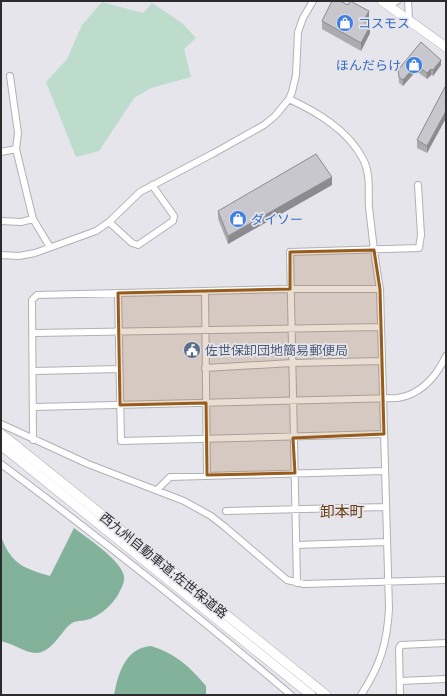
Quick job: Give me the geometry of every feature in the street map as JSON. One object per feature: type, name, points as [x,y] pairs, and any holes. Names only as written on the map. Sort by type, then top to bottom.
[{"type":"highway","points":[[389,2],[446,47]]},
{"type":"highway","name":"西九州自動車道;佐世保道路","points":[[1,434],[6,448],[311,695]]},
{"type":"highway","name":"西九州自動車道;佐世保道路","points":[[6,448],[326,695]]},
{"type":"street","points":[[1,255],[19,256],[96,231],[108,222],[131,199],[152,185],[264,125],[276,116],[289,99],[296,75],[298,32],[303,18],[313,1]]},
{"type":"street","points":[[408,1],[409,19]]},
{"type":"street","points":[[10,76],[18,133],[16,149],[33,219],[50,247]]},
{"type":"street","points":[[289,99],[322,117],[348,140],[363,160],[368,174],[374,250],[380,289],[384,399],[384,471],[387,542],[388,630],[384,652],[375,674],[361,695]]},
{"type":"street","points":[[1,152],[16,149]]},
{"type":"street","points":[[108,222],[132,243],[138,245],[173,221],[174,216],[152,185]]},
{"type":"street","points":[[297,583],[290,252],[419,248],[421,235],[418,185]]},
{"type":"street","points":[[1,221],[21,222],[33,219]]},
{"type":"street","points":[[33,440],[34,333],[32,300],[37,296],[290,289],[380,289]]},
{"type":"street","points":[[205,291],[207,475]]},
{"type":"street","points":[[118,293],[121,441],[293,438],[384,434]]},
{"type":"street","points":[[34,333],[291,327],[381,327]]},
{"type":"street","points":[[34,407],[384,399],[409,396],[420,391],[439,370],[446,356]]},
{"type":"street","points":[[205,368],[292,362],[382,361]]},
{"type":"street","points":[[34,371],[119,369]]},
{"type":"street","points":[[1,424],[88,464],[184,501],[211,516],[287,580],[304,584],[446,580]]},
{"type":"street","points":[[6,448],[12,430]]},
{"type":"street","points":[[1,464],[65,512],[213,629],[291,695]]},
{"type":"street","points":[[157,490],[170,477],[384,471]]},
{"type":"street","points":[[226,511],[385,507]]},
{"type":"street","points":[[296,545],[387,542]]},
{"type":"street","points":[[400,695],[399,648],[402,645],[446,643]]},
{"type":"street","points":[[400,681],[446,679]]},
{"type":"highlighted area","points":[[374,250],[380,289],[384,434],[293,438],[295,473],[207,475],[206,403],[120,405],[118,293],[290,289],[290,252]]},
{"type":"green space","points":[[102,2],[143,13],[152,3],[182,23],[196,38],[184,49],[191,77],[151,88],[134,98],[99,151],[76,157],[46,82],[67,59],[82,25]]},
{"type":"green space","points":[[74,528],[110,556],[122,570],[124,581],[117,597],[100,614],[88,620],[76,621],[72,623],[51,646],[44,651],[38,653],[32,652],[1,641],[1,536],[9,553],[19,564],[50,576]]},
{"type":"green space","points":[[151,646],[175,657],[188,667],[206,686],[206,695],[114,695],[124,663],[135,652],[142,648]]},
{"type":"building","name":"コスモス","points":[[332,1],[340,1],[348,5],[350,1],[369,11],[363,21],[370,26],[361,43],[322,21]]},
{"type":"building","points":[[421,42],[441,60],[433,70],[431,69],[427,73],[416,65],[403,80],[399,77],[398,70]]},
{"type":"building","points":[[446,85],[446,111],[427,146],[417,140]]},
{"type":"building","points":[[316,154],[332,177],[228,236],[218,211]]},
{"type":"place","name":"コスモス","points":[[345,23]]},
{"type":"place","name":"ほんだらけ","points":[[414,65]]},
{"type":"place","name":"ダイソー","points":[[238,219]]},
{"type":"place","name":"佐世保卸団地簡易郵便局","points":[[192,350]]},
{"type":"district","name":"卸本町","points":[[342,512]]}]
